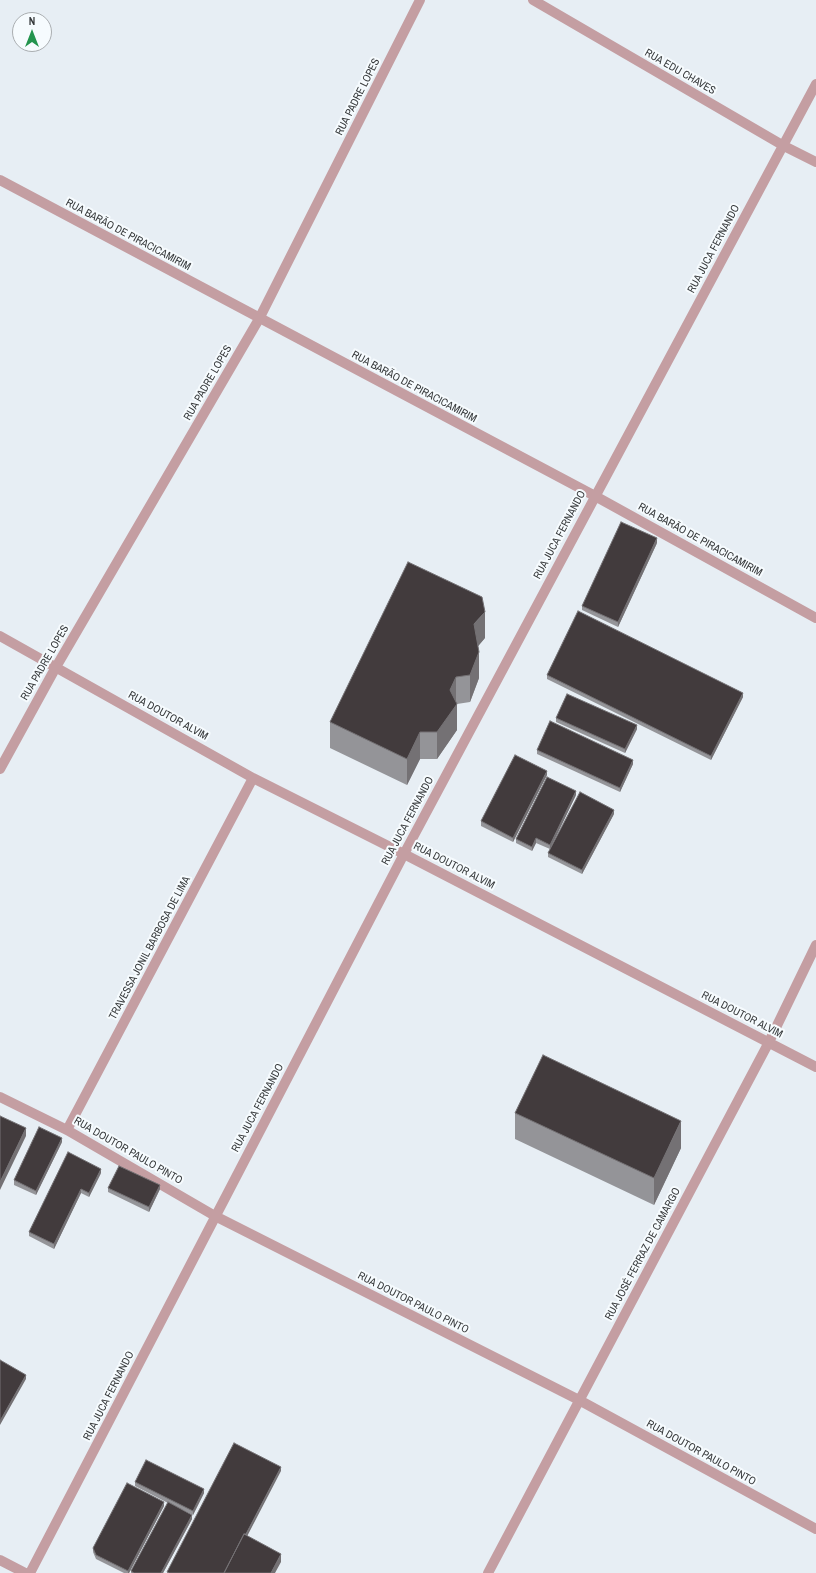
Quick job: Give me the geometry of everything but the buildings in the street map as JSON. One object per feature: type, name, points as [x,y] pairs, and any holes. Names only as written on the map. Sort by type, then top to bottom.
[{"type":"street","name":"RUA PADRE LOPES","points":[[0,769],[56,667],[259,319],[420,0]]},
{"type":"street","name":"RUA EDU CHAVES","points":[[532,0],[784,146],[816,162]]},
{"type":"street","name":"RUA JUCA FERNANDO","points":[[30,1573],[404,854],[816,84]]},
{"type":"street","name":"RUA BARÃO DE PIRACICAMIRIM","points":[[0,180],[259,319],[595,496],[816,618]]},
{"type":"street","name":"RUA DOUTOR ALVIM","points":[[0,636],[253,778],[404,854],[816,1067]]},
{"type":"street","name":"TRAVESSA JONIL BARBOSA DE LIMA","points":[[67,1130],[253,778]]},
{"type":"street","name":"RUA JOSÉ FERRAZ DE CAMARGO","points":[[488,1573],[769,1042],[816,945]]},
{"type":"street","name":"RUA DOUTOR PAULO PINTO","points":[[0,1097],[67,1130],[215,1216],[579,1400],[816,1529]]},
{"type":"street","points":[[0,1560],[25,1573]]}]
